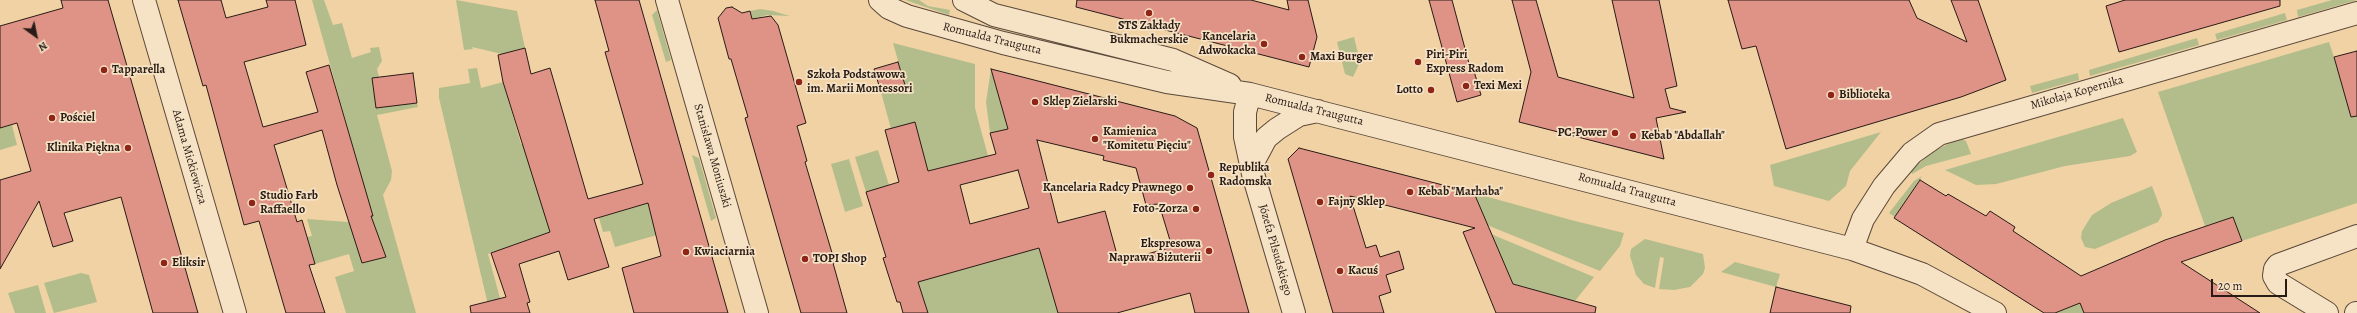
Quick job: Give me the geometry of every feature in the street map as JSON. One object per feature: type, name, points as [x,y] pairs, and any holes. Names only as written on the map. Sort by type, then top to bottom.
[{"type":"street","name":"Adama Mickiewicza","points":[[144,0],[235,313]]},
{"type":"street","name":"Stanisława Moniuszki","points":[[667,0],[757,313]]},
{"type":"street","name":"Romualda Traugutta","points":[[880,0],[889,8],[907,16],[1003,43],[1167,82],[1250,94],[1852,249],[1922,274],[1995,313]]},
{"type":"street","name":"Romualda Traugutta","points":[[964,0],[994,14],[1173,60],[1250,94]]},
{"type":"street","name":"Mikołaja Kopernika","points":[[1852,249],[1863,219],[1884,186],[1912,153],[1939,134],[2357,13]]},
{"type":"street","name":"Józefa Piłsudskiego","points":[[1250,94],[1245,112],[1244,123],[1251,166],[1294,313]]},
{"type":"street","points":[[1251,166],[1266,138],[1299,115],[1318,111]]},
{"type":"street","points":[[2327,313],[2278,283],[2274,276],[2275,269],[2278,265],[2357,236]]},
{"type":"green space","points":[[312,0],[324,0],[333,25],[342,23],[352,58],[371,52],[370,48],[379,47],[382,61],[377,69],[379,77],[372,78],[376,108],[417,103],[418,107],[377,115],[392,171],[391,180],[383,195],[416,313],[346,313],[335,277],[354,271],[349,254],[315,264],[307,237],[312,236],[307,219],[348,222],[372,215]],"holes":[[[359,251],[386,257],[363,263]]]},
{"type":"green space","points":[[456,0],[517,11],[525,48],[502,54],[472,47],[473,49],[464,50]]},
{"type":"green space","points":[[905,0],[919,0],[928,6],[950,10],[949,15]]},
{"type":"green space","points":[[2332,0],[2357,0],[2298,17],[2297,10]]},
{"type":"green space","points":[[760,9],[790,16],[767,15],[752,19],[750,11]]},
{"type":"green space","points":[[657,10],[671,60],[666,62],[652,15]]},
{"type":"green space","points":[[2285,13],[2287,20],[2217,40],[2215,34]]},
{"type":"green space","points":[[1354,37],[1360,62],[1353,77],[1345,74],[1337,42]]},
{"type":"green space","points":[[2197,38],[2199,45],[2090,76],[2089,70]]},
{"type":"green space","points":[[2329,42],[2334,57],[2357,99],[2357,203],[2242,241],[2233,217],[2205,226],[2158,92]]},
{"type":"green space","points":[[893,43],[975,64],[975,108],[988,156],[928,171],[915,123],[891,129],[881,92],[905,85]]},
{"type":"green space","points":[[477,68],[481,88],[503,82],[521,144],[523,144],[553,231],[488,254],[504,313],[490,313],[439,98],[439,88],[470,83],[468,69]]},
{"type":"green space","points":[[991,69],[1008,129],[990,133],[986,102]]},
{"type":"green space","points":[[2078,73],[2079,80],[2032,93],[2030,86]]},
{"type":"green space","points":[[2123,118],[2137,152],[2130,156],[2065,166],[1996,184],[1976,185],[1945,170]]},
{"type":"green space","points":[[12,125],[17,145],[0,150],[0,128]]},
{"type":"green space","points":[[1881,132],[1850,171],[1846,186],[1829,201],[1774,186],[1770,165]]},
{"type":"green space","points":[[1960,138],[1966,141],[1971,154],[1926,166],[1912,174],[1911,171],[1932,152]]},
{"type":"green space","points":[[878,150],[889,185],[866,192],[855,157]]},
{"type":"green space","points":[[692,155],[699,158],[716,218],[711,221]]},
{"type":"green space","points":[[849,159],[863,206],[845,212],[831,164]]},
{"type":"green space","points":[[1922,176],[1895,217],[1889,213],[1914,181]]},
{"type":"green space","points":[[2152,186],[2162,215],[2158,222],[2095,249],[2085,247],[2081,238],[2082,231],[2092,215],[2111,203]]},
{"type":"green space","points":[[1474,193],[1624,233],[1620,246],[1600,271],[1487,225]]},
{"type":"green space","points":[[648,203],[657,235],[615,247],[610,231],[603,232],[599,218]]},
{"type":"green space","points":[[1491,234],[1594,277],[1575,301],[1513,284]]},
{"type":"green space","points":[[1645,239],[1703,254],[1705,268],[1703,274],[1690,287],[1674,290],[1659,289],[1664,258],[1660,257],[1655,288],[1644,284],[1636,275],[1630,256],[1631,249]]},
{"type":"green space","points":[[1039,248],[1058,313],[928,313],[918,282]]},
{"type":"green space","points":[[1735,262],[1780,274],[1776,287],[1721,272]]},
{"type":"green space","points":[[81,273],[89,275],[97,302],[54,313],[44,283]]},
{"type":"green space","points":[[38,285],[46,313],[15,313],[8,293]]},
{"type":"green space","points":[[2080,303],[2084,313],[2055,313],[2061,311]]},
{"type":"building","points":[[61,0],[108,0],[198,313],[153,313],[121,197],[64,213],[73,241],[53,247],[39,201],[0,269],[0,180],[31,171],[17,123],[0,128],[0,26],[63,8]]},
{"type":"building","points":[[178,0],[221,0],[226,18],[268,7],[266,0],[295,0],[306,45],[244,62],[263,127],[318,112],[306,72],[329,65],[373,216],[371,216],[386,257],[362,263],[337,185],[322,130],[274,145],[297,222],[302,220],[315,264],[309,265],[325,313],[286,313],[259,221],[244,225],[206,85],[203,86]]},
{"type":"building","points":[[595,0],[639,0],[728,313],[634,313],[622,268],[661,256],[648,203],[594,219],[609,267],[568,280],[559,251],[519,264],[530,302],[527,303],[530,313],[471,313],[470,306],[506,297],[491,253],[550,232],[503,82],[498,55],[525,48],[531,74],[550,68],[588,199],[643,184],[605,52],[609,51]]},
{"type":"building","points":[[1077,0],[1251,0],[1289,10],[1287,0],[1308,0],[1317,37],[1309,67],[1076,7]]},
{"type":"building","points":[[1429,0],[1452,0],[1471,71],[1474,71],[1481,95],[1457,102]]},
{"type":"building","points":[[1512,0],[1536,0],[1558,77],[1634,98],[1612,0],[1659,0],[1677,86],[1665,89],[1670,108],[1686,112],[1656,118],[1664,159],[1519,122],[1531,72]]},
{"type":"building","points":[[1728,0],[1909,0],[1917,18],[1967,42],[1951,0],[1978,0],[2006,80],[1961,97],[1786,149],[1756,46],[1742,49]]},
{"type":"building","points":[[2125,0],[2280,0],[2280,6],[2119,52],[2106,6]]},
{"type":"building","points":[[732,7],[742,13],[750,11],[752,19],[771,16],[778,25],[806,123],[797,126],[807,161],[805,162],[835,263],[833,263],[847,313],[801,313],[745,118],[748,117],[731,59],[729,59],[718,18],[726,8]]},
{"type":"building","points":[[2357,51],[2357,116],[2351,117],[2334,57]]},
{"type":"building","points":[[898,62],[905,85],[881,92],[874,69]]},
{"type":"building","points":[[991,69],[1175,116],[1197,128],[1249,313],[1195,313],[1190,293],[1117,313],[1058,313],[1039,248],[918,282],[928,313],[903,313],[900,302],[897,302],[883,258],[886,257],[866,192],[899,182],[885,130],[915,122],[928,171],[996,154],[990,133],[1008,129]],"holes":[[[1037,140],[1104,156],[1103,160],[1136,168],[1146,205],[1159,204],[1172,247],[1119,262],[1105,211],[1058,223]],[[1018,170],[1029,208],[970,224],[960,185]]]},
{"type":"building","points":[[413,73],[417,103],[376,108],[372,78]]},
{"type":"building","points":[[1299,148],[1474,193],[1513,284],[1596,307],[1595,313],[1496,313],[1463,232],[1475,228],[1350,196],[1366,248],[1376,245],[1380,257],[1399,251],[1404,269],[1386,275],[1391,292],[1379,296],[1384,313],[1333,313],[1288,159]]},
{"type":"building","points":[[1920,180],[1946,196],[1948,194],[1986,216],[1990,211],[2015,227],[2013,231],[2081,276],[2165,240],[2233,217],[2242,241],[2181,262],[2260,313],[2084,313],[2080,303],[2055,313],[2044,313],[1894,218]]},
{"type":"building","points":[[1776,287],[1851,306],[1850,313],[1770,313]]},
{"type":"place","name":"STS Zakłady Bukmacherskie","points":[[1149,13]]},
{"type":"place","name":"Kancelaria Adwokacka","points":[[1264,44]]},
{"type":"place","name":"Maxi Burger","points":[[1302,57]]},
{"type":"place","name":"Piri-Piri Express Radom","points":[[1418,62]]},
{"type":"place","name":"Tapparella","points":[[104,70]]},
{"type":"place","name":"Szkoła Podstawowa im. Marii Montessori","points":[[799,82]]},
{"type":"place","name":"Texi Mexi","points":[[1466,86]]},
{"type":"place","name":"Lotto","points":[[1431,90]]},
{"type":"place","name":"Biblioteka","points":[[1831,95]]},
{"type":"place","name":"Sklep Zielarski","points":[[1035,102]]},
{"type":"place","name":"Pościel","points":[[52,118]]},
{"type":"place","name":"PC-Power","points":[[1615,133]]},
{"type":"place","name":"Kebab \"Abdallah\"","points":[[1633,136]]},
{"type":"place","name":"Kamienica \"Komitetu Pięciu\"","points":[[1095,139]]},
{"type":"place","name":"Klinika Piękna","points":[[128,148]]},
{"type":"place","name":"Republika Radomska","points":[[1211,175]]},
{"type":"place","name":"Kancelaria Radcy Prawnego","points":[[1190,188]]},
{"type":"place","name":"Kebab \"Marhaba\"","points":[[1410,192]]},
{"type":"place","name":"Fajny Sklep","points":[[1320,202]]},
{"type":"place","name":"Studio Farb Raffaello","points":[[252,203]]},
{"type":"place","name":"Foto-Zorza","points":[[1196,209]]},
{"type":"place","name":"Ekspresowa Naprawa Biżuterii","points":[[1209,251]]},
{"type":"place","name":"Kwiaciarnia","points":[[686,252]]},
{"type":"place","name":"TOPI Shop","points":[[805,259]]},
{"type":"place","name":"Eliksir","points":[[164,263]]},
{"type":"place","name":"Kacuś","points":[[1340,271]]}]
